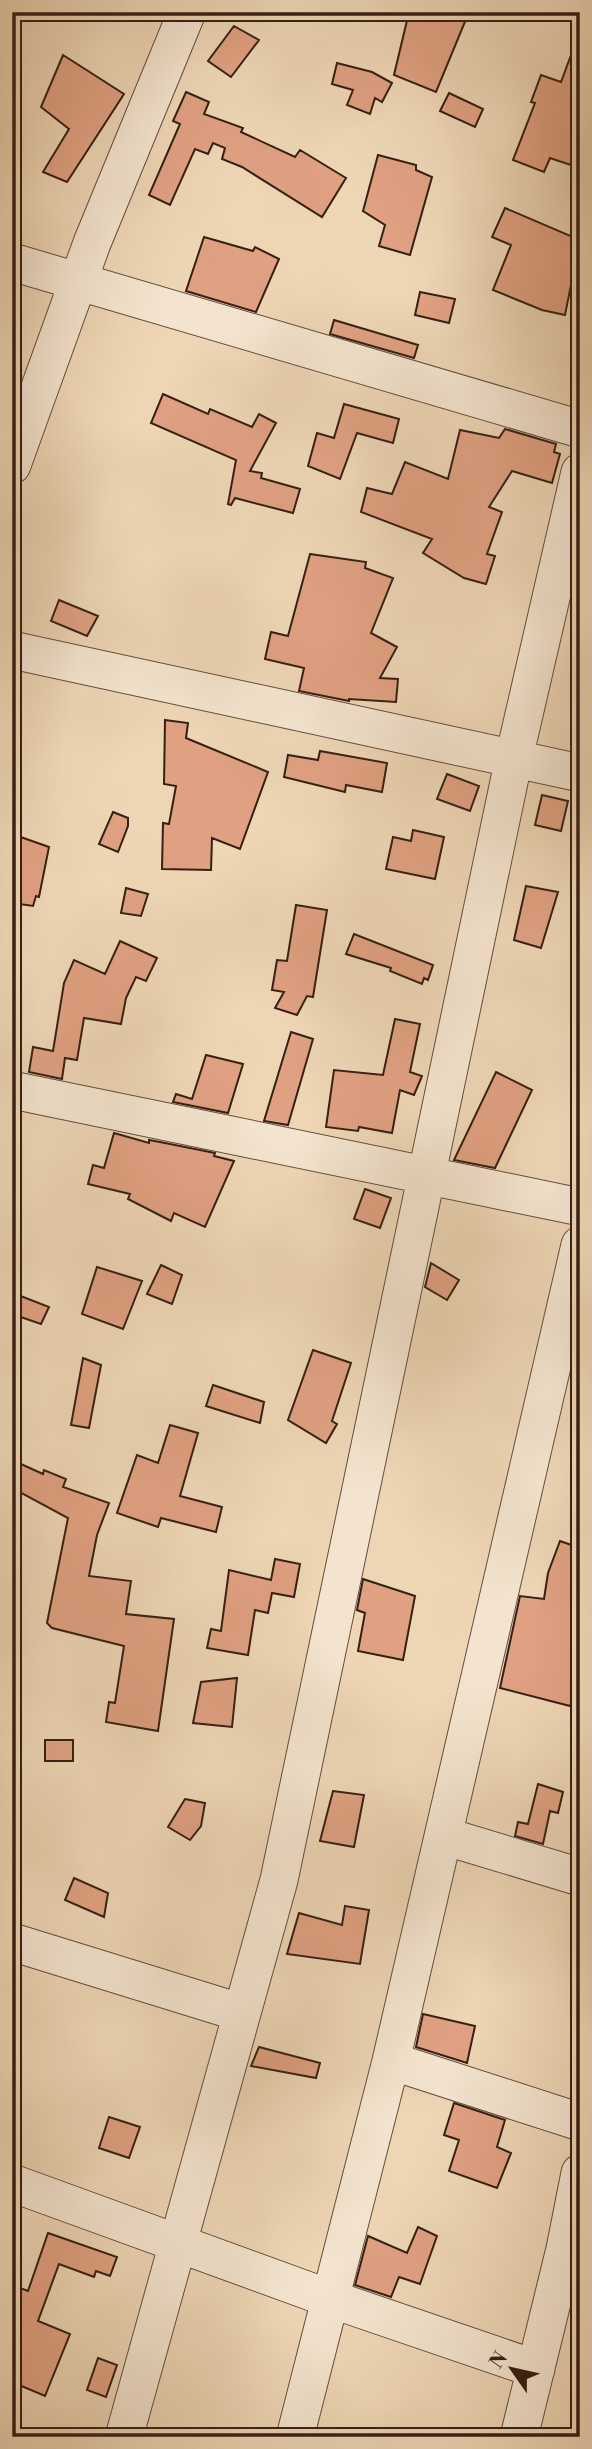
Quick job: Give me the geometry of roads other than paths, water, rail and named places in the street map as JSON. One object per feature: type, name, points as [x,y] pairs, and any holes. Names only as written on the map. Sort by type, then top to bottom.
[{"type":"street","points":[[12,465],[78,281],[187,12]]},
{"type":"street","points":[[12,262],[580,429]]},
{"type":"street","points":[[124,2437],[279,1880],[514,758],[580,471]]},
{"type":"street","points":[[12,650],[580,773]]},
{"type":"street","points":[[12,1090],[580,1207]]},
{"type":"street","points":[[295,2437],[391,2060],[580,1244]]},
{"type":"street","points":[[444,1836],[580,1877]]},
{"type":"street","points":[[12,1942],[242,2013]]},
{"type":"street","points":[[391,2060],[580,2122]]},
{"type":"street","points":[[519,2437],[565,2249],[580,2173]]},
{"type":"street","points":[[12,2183],[331,2299],[536,2369]]}]
